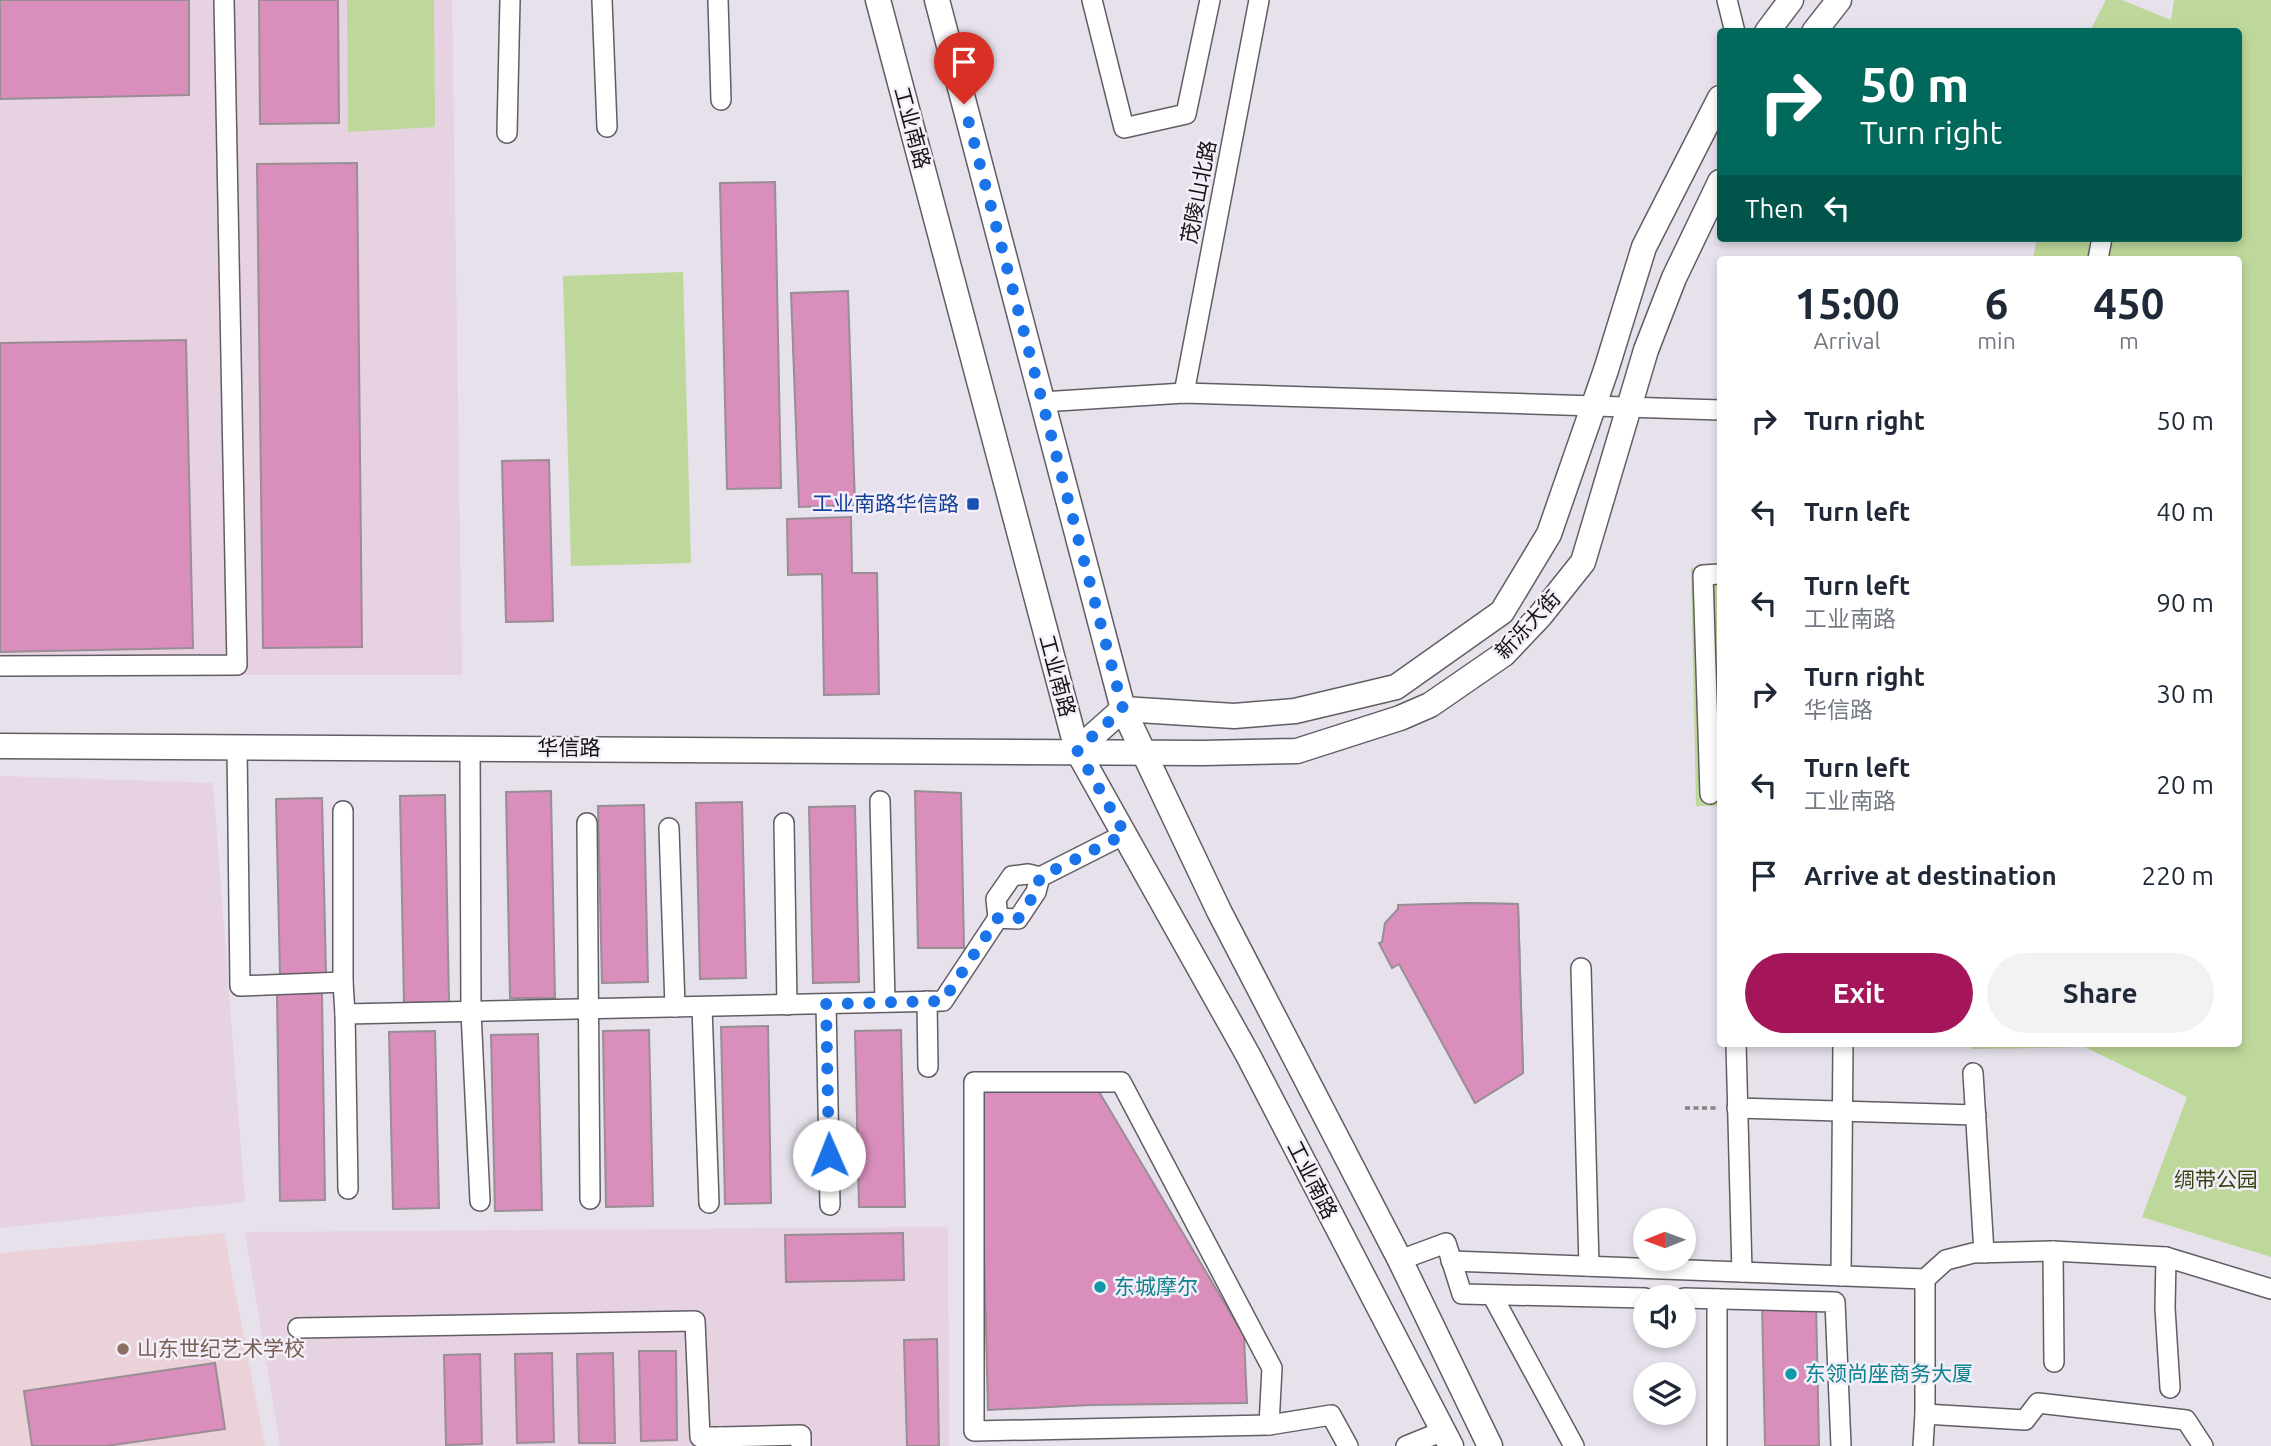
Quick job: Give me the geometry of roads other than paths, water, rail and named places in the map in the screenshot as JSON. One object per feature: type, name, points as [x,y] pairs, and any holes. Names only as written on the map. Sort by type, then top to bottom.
[{"type":"main road","name":"工业南路","points":[[878,0],[1077,750],[1248,1055],[1447,1438]]},
{"type":"main road","name":"工业南路","points":[[937,0],[1123,709],[1219,911],[1400,1260],[1490,1446]]},
{"type":"main road","points":[[1770,28],[1791,0]]},
{"type":"main road","points":[[1817,28],[1839,0]]},
{"type":"main road","name":"新泺大街","points":[[1123,709],[1234,716],[1295,711],[1396,687],[1502,612],[1549,534],[1593,408],[1644,247],[1717,104]]},
{"type":"main road","name":"新泺大街","points":[[1077,750],[1145,754],[1297,751],[1430,705],[1504,654],[1540,616],[1583,562],[1646,350],[1674,278],[1717,188]]},
{"type":"main road","points":[[1077,750],[1123,709]]},
{"type":"main road","name":"华信路","points":[[0,746],[1077,750]]},
{"type":"street","points":[[0,666],[237,664],[224,0]]},
{"type":"street","points":[[507,132],[510,0]]},
{"type":"street","points":[[602,0],[607,127]]},
{"type":"street","points":[[718,0],[721,100]]},
{"type":"street","points":[[1092,0],[1124,128],[1186,114],[1210,0]]},
{"type":"street","name":"茂陵山北路","points":[[1184,393],[1259,0]]},
{"type":"street","points":[[1727,0],[1734,28]]},
{"type":"street","points":[[1042,402],[1184,393],[1717,410]]},
{"type":"street","points":[[1710,794],[1703,575],[1717,574]]},
{"type":"street","points":[[237,747],[240,986],[343,982]]},
{"type":"street","points":[[470,748],[471,1012],[480,1201]]},
{"type":"street","points":[[880,801],[885,1002]]},
{"type":"street","points":[[343,811],[343,982],[348,1189]]},
{"type":"street","points":[[587,823],[586,1010],[590,1199]]},
{"type":"street","points":[[784,823],[787,1004]]},
{"type":"street","points":[[669,828],[675,1007]]},
{"type":"street","points":[[345,1014],[943,1001],[998,918],[996,899],[1012,876],[1040,877],[1125,834]]},
{"type":"street","points":[[998,918],[1018,919],[1036,892],[1040,877]]},
{"type":"street","points":[[1581,968],[1589,1266]]},
{"type":"street","points":[[927,1001],[928,1067]]},
{"type":"street","points":[[826,1004],[830,1205]]},
{"type":"street","points":[[702,1007],[709,1203]]},
{"type":"street","points":[[1735,1047],[1742,1272]]},
{"type":"street","points":[[1841,1276],[1843,1047]]},
{"type":"street","points":[[1973,1073],[1984,1253]]},
{"type":"street","points":[[1269,1425],[1272,1368],[1121,1082],[974,1082],[974,1431],[1269,1425],[1331,1415],[1348,1446]]},
{"type":"street","points":[[1737,1108],[1976,1115]]},
{"type":"street","points":[[1400,1260],[1446,1243],[1462,1294],[1633,1298]]},
{"type":"street","points":[[1451,1261],[1925,1279],[1946,1260],[1984,1253],[2053,1251],[2166,1257],[2271,1289]]},
{"type":"street","points":[[2053,1251],[2053,1362]]},
{"type":"street","points":[[2166,1257],[2165,1308],[2170,1388]]},
{"type":"street","points":[[1923,1446],[1925,1279]]},
{"type":"street","points":[[1492,1295],[1574,1446]]},
{"type":"street","points":[[1696,1298],[1835,1302],[1841,1446]]},
{"type":"street","points":[[1717,1299],[1717,1446]]},
{"type":"street","points":[[298,1328],[695,1321],[700,1437],[721,1442],[801,1435],[801,1446]]},
{"type":"street","points":[[1925,1414],[2025,1420],[2038,1403],[2186,1420],[2203,1446]]},
{"type":"street","points":[[1406,1446],[1447,1438]]},
{"type":"place","name":"工业南路华信路","points":[[973,504]]},
{"type":"place","name":"东城摩尔","points":[[1100,1287]]},
{"type":"place","name":"山东世纪艺术学校","points":[[123,1349]]},
{"type":"place","name":"东领尚座商务大厦","points":[[1791,1374]]},
{"type":"park label","name":"绸带公园","points":[[2216,1180]]}]
